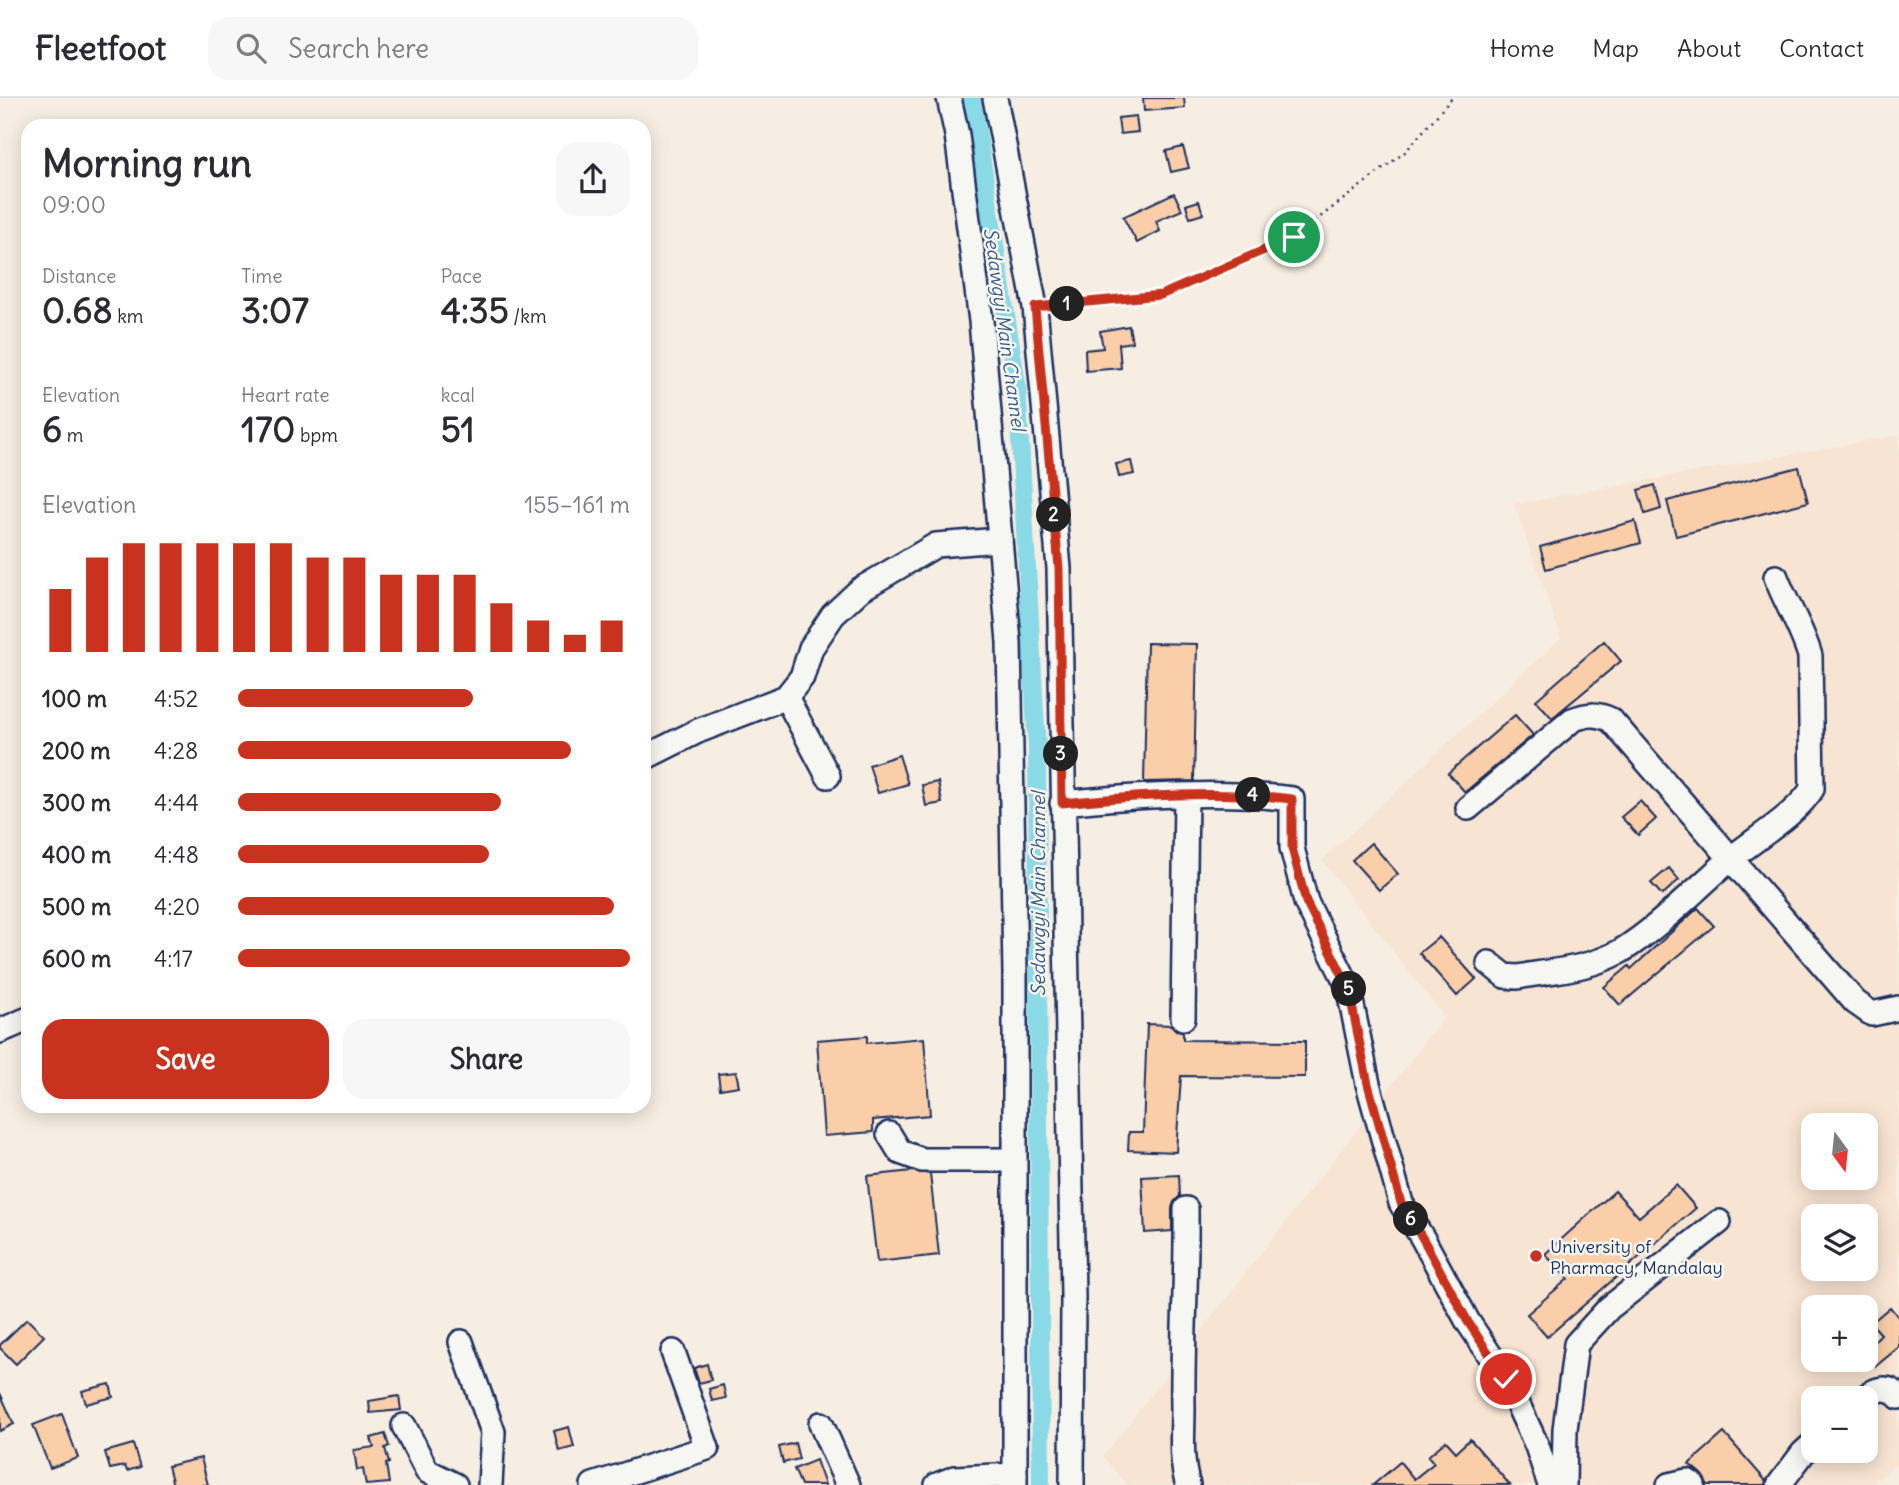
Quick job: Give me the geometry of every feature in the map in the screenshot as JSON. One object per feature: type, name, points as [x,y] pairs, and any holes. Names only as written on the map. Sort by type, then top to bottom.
[{"type":"street","points":[[937,1485],[954,1478],[1015,1480],[1015,973],[1009,642],[981,321],[957,135],[949,98]]},
{"type":"street","points":[[995,98],[1035,307],[1059,568],[1073,1296],[1072,1485]]},
{"type":"street","points":[[651,754],[698,731],[786,697],[802,677],[811,648],[834,615],[860,589],[936,545],[1000,540]]},
{"type":"street","points":[[1489,963],[1505,976],[1517,977],[1593,963],[1620,951],[1731,858],[1803,803],[1812,789],[1810,656],[1805,638],[1785,601],[1776,577]]},
{"type":"street","points":[[786,697],[828,776]]},
{"type":"street","points":[[1468,808],[1572,720],[1586,714],[1612,720],[1854,1002],[1872,1014],[1899,1008]]},
{"type":"street","points":[[1062,803],[1120,797],[1260,795],[1292,799],[1292,848],[1306,902],[1348,986],[1368,1084],[1401,1203],[1468,1322],[1506,1379],[1537,1446],[1550,1485]]},
{"type":"street","points":[[1183,1018],[1186,796]]},
{"type":"street","points":[[0,1031],[21,1022]]},
{"type":"street","points":[[889,1134],[900,1152],[922,1160],[1014,1160]]},
{"type":"street","points":[[1186,1209],[1182,1385],[1183,1461],[1188,1485]]},
{"type":"street","points":[[1564,1485],[1565,1429],[1576,1344],[1609,1308],[1719,1222]]},
{"type":"street","points":[[461,1342],[493,1432],[489,1485]]},
{"type":"street","points":[[593,1485],[707,1448],[673,1352]]},
{"type":"street","points":[[1878,1390],[1895,1391],[1899,1397]]},
{"type":"street","points":[[821,1424],[848,1485]]},
{"type":"street","points":[[404,1426],[427,1471],[455,1485]]},
{"type":"street","points":[[1779,1485],[1801,1456]]},
{"type":"street","points":[[1669,1485],[1687,1481],[1693,1485]]},
{"type":"path","points":[[1035,307],[1161,295],[1294,237],[1405,152],[1452,98]]},
{"type":"shaded area","points":[[1899,435],[1899,1462],[1871,1485],[1127,1485],[1103,1457],[1444,1017],[1322,860],[1561,638],[1514,504]]},
{"type":"building","points":[[1143,98],[1184,98],[1185,108],[1144,111]]},
{"type":"building","points":[[1136,116],[1138,132],[1120,134],[1118,118]]},
{"type":"building","points":[[1183,147],[1189,168],[1171,172],[1166,151]]},
{"type":"building","points":[[1174,193],[1182,210],[1156,221],[1160,231],[1137,243],[1123,217]]},
{"type":"building","points":[[1199,201],[1203,214],[1190,218],[1186,205]]},
{"type":"building","points":[[1129,326],[1132,342],[1119,344],[1121,368],[1086,371],[1085,350],[1103,348],[1100,331]]},
{"type":"building","points":[[1131,461],[1134,474],[1119,477],[1116,464]]},
{"type":"building","points":[[1799,467],[1808,502],[1676,536],[1667,501]]},
{"type":"building","points":[[1655,485],[1661,509],[1645,514],[1638,490]]},
{"type":"building","points":[[1635,521],[1641,543],[1546,569],[1540,547]]},
{"type":"building","points":[[1604,641],[1621,661],[1552,718],[1536,700]]},
{"type":"building","points":[[1147,643],[1197,644],[1194,781],[1144,782]]},
{"type":"building","points":[[1515,715],[1533,735],[1465,792],[1448,773]]},
{"type":"building","points":[[899,755],[908,784],[878,793],[869,765]]},
{"type":"building","points":[[938,782],[942,803],[926,806],[922,785]]},
{"type":"building","points":[[1640,801],[1656,819],[1638,835],[1621,817]]},
{"type":"building","points":[[1371,843],[1398,874],[1379,890],[1352,860]]},
{"type":"building","points":[[1669,868],[1679,880],[1662,895],[1651,883]]},
{"type":"building","points":[[1698,908],[1714,926],[1620,1005],[1604,987],[1629,966],[1631,969]]},
{"type":"building","points":[[1439,937],[1476,979],[1457,996],[1419,953]]},
{"type":"building","points":[[1147,1024],[1171,1025],[1183,1032],[1183,1040],[1305,1041],[1305,1077],[1181,1076],[1176,1152],[1128,1150],[1129,1132],[1143,1132]]},
{"type":"building","points":[[867,1036],[867,1043],[924,1038],[930,1115],[873,1120],[873,1132],[824,1136],[817,1040]]},
{"type":"building","points":[[736,1072],[739,1086],[720,1089],[718,1074]]},
{"type":"building","points":[[912,1171],[930,1174],[939,1255],[877,1262],[867,1176]]},
{"type":"building","points":[[1179,1175],[1180,1196],[1172,1208],[1172,1231],[1145,1233],[1142,1177]]},
{"type":"building","points":[[1676,1185],[1696,1208],[1547,1337],[1527,1314],[1568,1279],[1545,1254],[1615,1191],[1639,1217]]},
{"type":"building","points":[[1890,1307],[1899,1318],[1899,1347],[1878,1364],[1878,1337],[1881,1334],[1878,1331],[1878,1317]]},
{"type":"building","points":[[27,1319],[44,1336],[16,1364],[0,1345]]},
{"type":"building","points":[[707,1364],[711,1380],[699,1383],[694,1368]]},
{"type":"building","points":[[110,1384],[113,1397],[86,1404],[82,1391]]},
{"type":"building","points":[[723,1385],[726,1398],[712,1401],[709,1389]]},
{"type":"building","points":[[0,1393],[14,1424],[0,1431]]},
{"type":"building","points":[[399,1396],[401,1410],[370,1413],[369,1401]]},
{"type":"building","points":[[62,1414],[78,1458],[50,1468],[33,1425]]},
{"type":"building","points":[[569,1427],[574,1447],[559,1451],[554,1431]]},
{"type":"building","points":[[1724,1433],[1766,1481],[1765,1485],[1708,1485],[1701,1474],[1689,1464]]},
{"type":"building","points":[[385,1434],[389,1446],[385,1448],[389,1463],[386,1464],[389,1483],[366,1485],[363,1469],[357,1470],[354,1450],[374,1447],[371,1438]]},
{"type":"building","points":[[1470,1439],[1510,1485],[1373,1485],[1400,1462],[1414,1479],[1434,1463],[1428,1456],[1446,1441],[1456,1452]]},
{"type":"building","points":[[795,1443],[799,1459],[783,1463],[779,1447]]},
{"type":"building","points":[[133,1444],[140,1467],[127,1471],[125,1466],[110,1469],[105,1452]]},
{"type":"building","points":[[201,1458],[208,1485],[173,1485],[168,1466]]},
{"type":"building","points":[[816,1460],[825,1485],[801,1485],[794,1469]]},
{"type":"waterway","name":"Sedawgyi Main Channel","points":[[972,98],[1017,385],[1037,748],[1041,1485]]},
{"type":"place","name":"University of Pharmacy, Mandalay","points":[[1536,1256]]},
{"type":"route","points":[[1294,237],[1161,295],[1035,307],[1059,568],[1062,803],[1120,797],[1260,795],[1292,799],[1292,848],[1306,902],[1348,986],[1368,1084],[1401,1203],[1468,1322],[1506,1379]]}]
